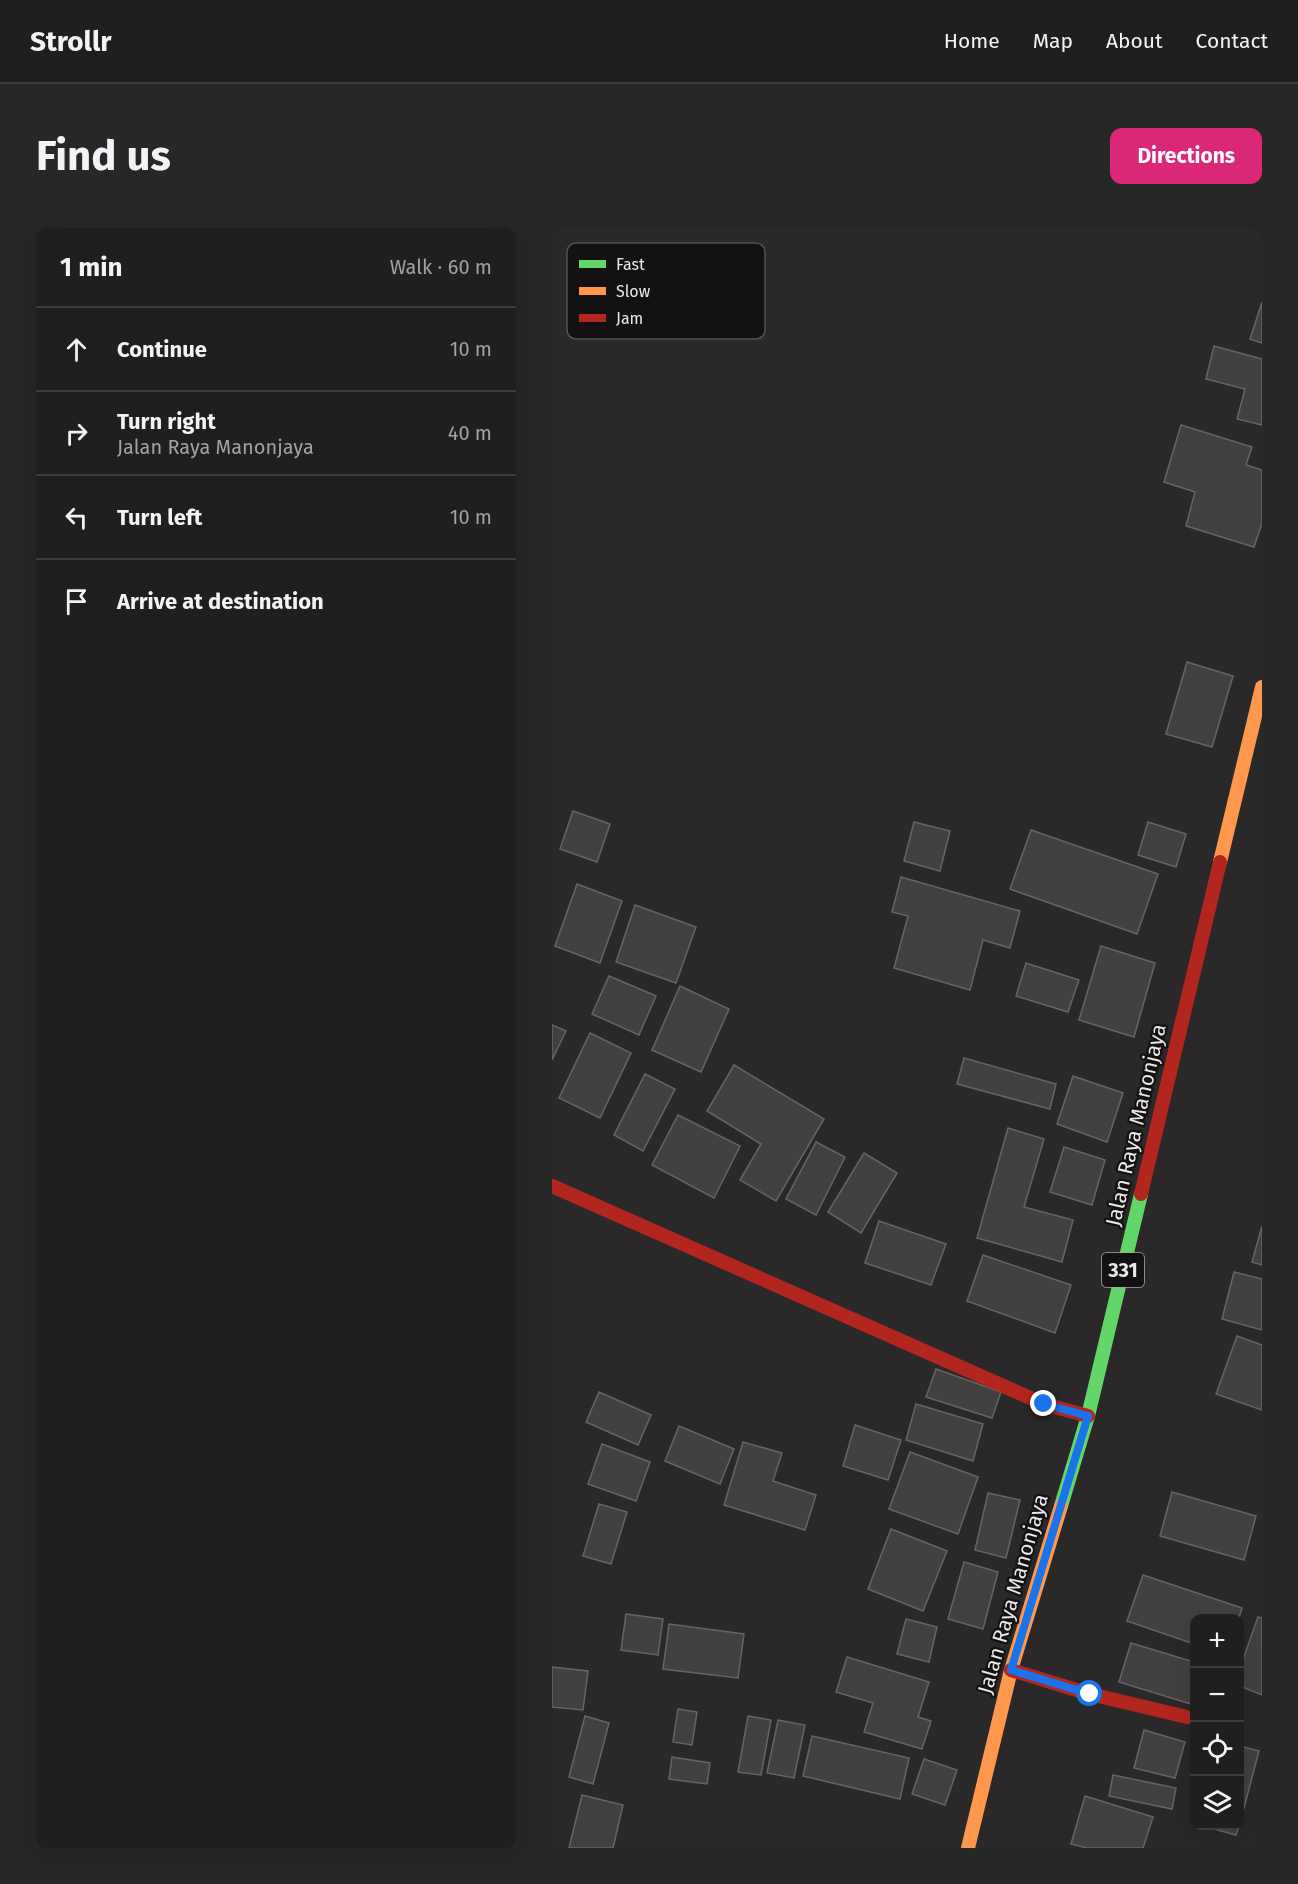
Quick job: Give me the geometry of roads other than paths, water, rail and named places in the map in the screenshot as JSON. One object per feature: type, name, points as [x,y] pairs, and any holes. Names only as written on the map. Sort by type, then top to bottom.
[{"type":"main road","name":"Jalan Raya Manonjaya","points":[[968,1848],[1011,1670],[1088,1416],[1262,687]]},
{"type":"main road","points":[[552,1186],[1044,1404],[1088,1416]]},
{"type":"main road","points":[[1011,1670],[1090,1694],[1186,1717]]}]
